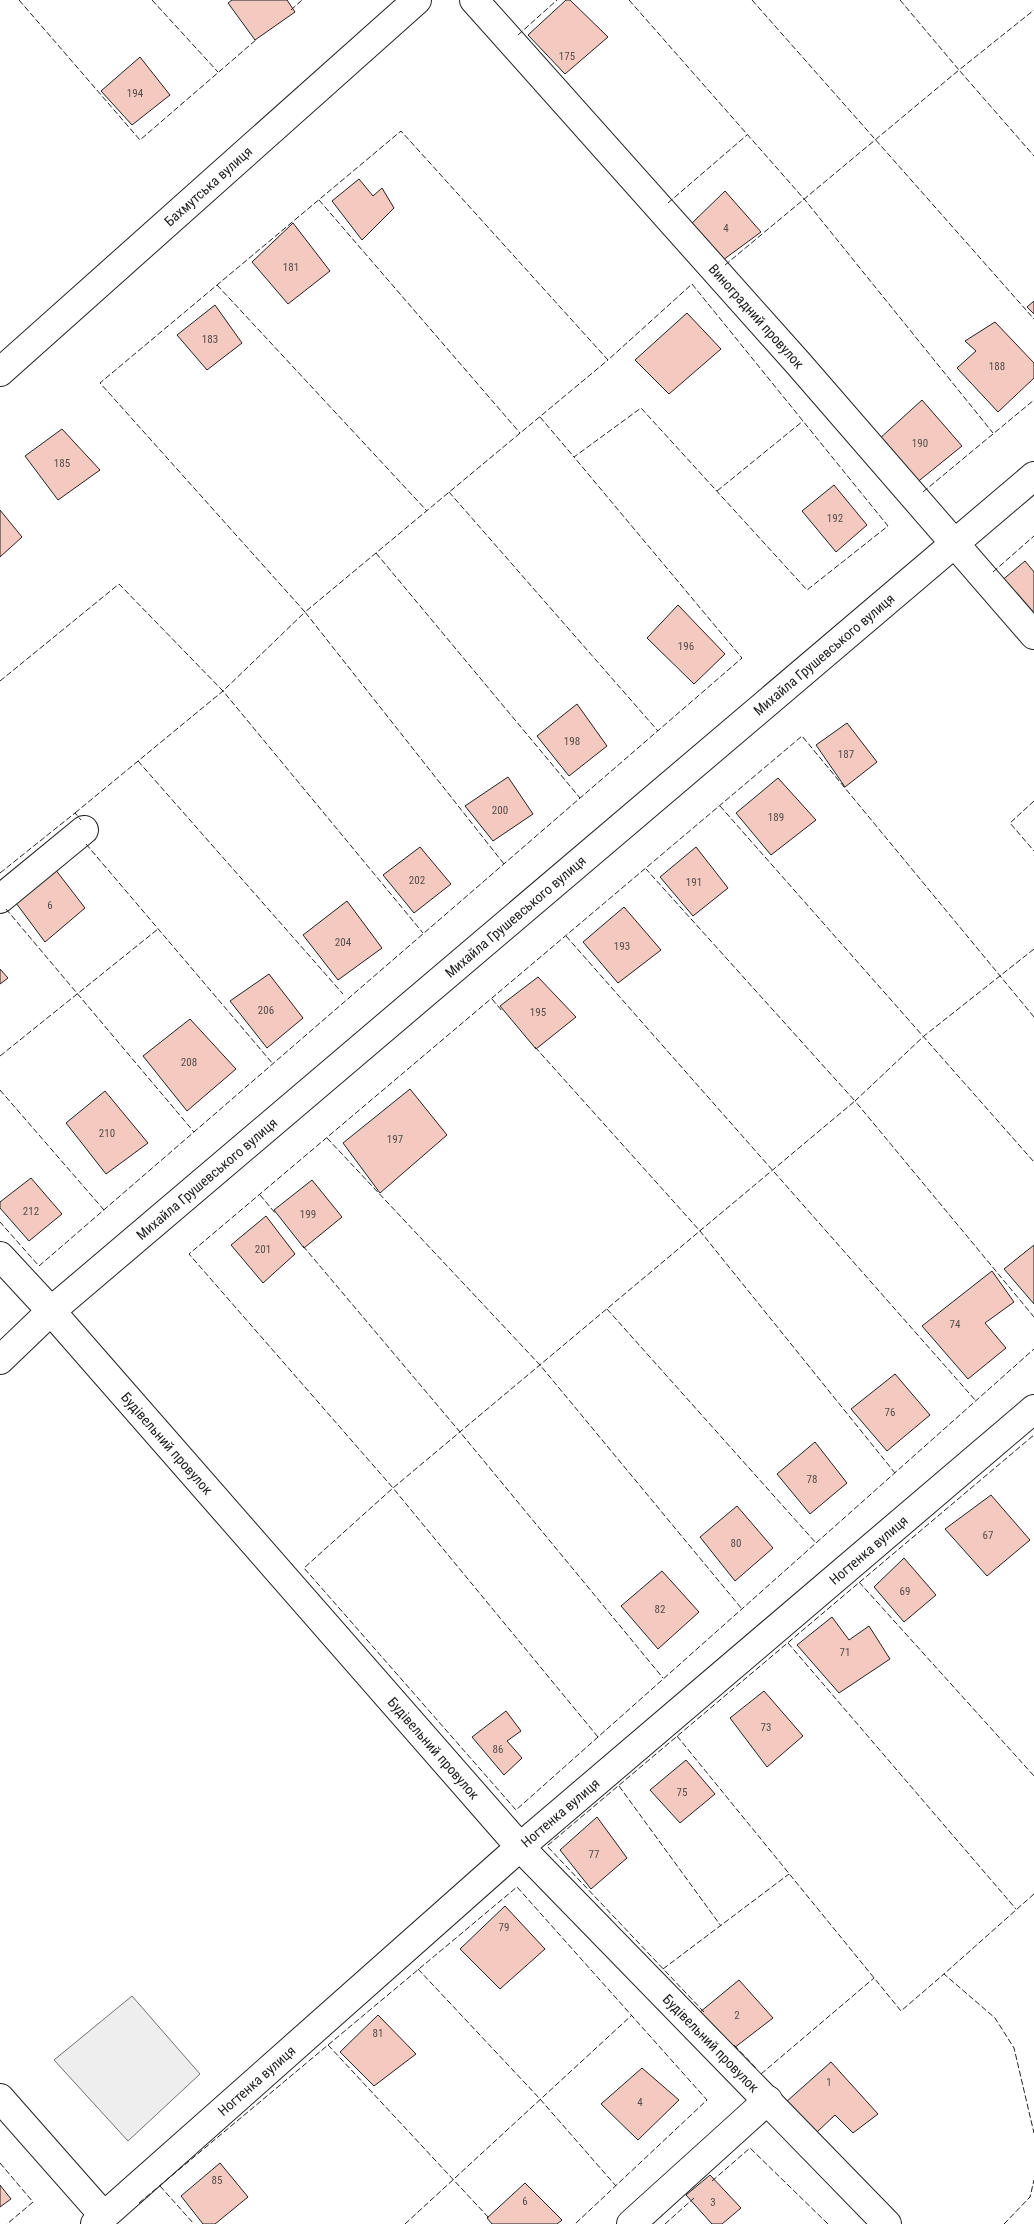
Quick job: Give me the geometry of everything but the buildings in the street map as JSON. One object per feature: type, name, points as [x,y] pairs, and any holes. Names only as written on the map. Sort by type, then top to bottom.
[{"type":"street","name":"Бахмутська вулиця","points":[[0,372],[416,0]]},
{"type":"street","name":"Виноградний провулок","points":[[474,0],[798,363],[1034,635]]},
{"type":"street","name":"Михайла Грушевського вулиця","points":[[0,1360],[51,1311],[1034,476]]},
{"type":"street","points":[[0,899],[84,830]]},
{"type":"street","name":"Будівельний провулок","points":[[0,1256],[51,1311],[520,1847],[887,2224]]},
{"type":"street","name":"Ногтенка вулиця","points":[[100,2220],[520,1847],[1034,1409]]},
{"type":"street","points":[[0,2098],[100,2220]]},
{"type":"street","points":[[630,2224],[768,2100]]},
{"type":"shaded area","points":[[132,1996],[200,2074],[128,2141],[54,2060]]},
{"type":"fence","points":[[19,0],[140,140],[257,39]]},
{"type":"fence","points":[[152,0],[218,72]]},
{"type":"fence","points":[[291,10],[302,0]]},
{"type":"fence","points":[[518,35],[557,0]]},
{"type":"fence","points":[[629,0],[805,200],[993,433]]},
{"type":"fence","points":[[752,0],[1034,319]]},
{"type":"fence","points":[[900,0],[959,70],[1034,10]]},
{"type":"fence","points":[[725,265],[959,70],[1034,156]]},
{"type":"fence","points":[[0,681],[119,584],[223,691],[305,612],[100,383],[401,131],[608,360],[692,284],[888,526],[807,590],[641,408],[574,457],[742,658],[39,1266],[0,1222]]},
{"type":"fence","points":[[668,203],[747,135]]},
{"type":"fence","points":[[319,200],[520,433]]},
{"type":"fence","points":[[217,285],[427,511]]},
{"type":"fence","points":[[504,864],[305,612],[608,360]]},
{"type":"fence","points":[[923,492],[1034,400]]},
{"type":"fence","points":[[540,417],[574,457]]},
{"type":"fence","points":[[717,491],[803,421]]},
{"type":"fence","points":[[449,492],[658,731]]},
{"type":"fence","points":[[993,572],[1034,536]]},
{"type":"fence","points":[[376,553],[580,798]]},
{"type":"fence","points":[[75,813],[223,691],[423,933]]},
{"type":"fence","points":[[1034,1017],[802,736],[189,1254],[393,1488],[304,1568],[516,1810],[1034,1349]]},
{"type":"fence","points":[[138,761],[343,994]]},
{"type":"fence","points":[[1034,801],[1010,823],[1034,851]]},
{"type":"fence","points":[[720,806],[1034,1162]]},
{"type":"fence","points":[[0,873],[75,813],[81,820]]},
{"type":"fence","points":[[86,844],[273,1064]]},
{"type":"fence","points":[[598,1737],[393,1488],[855,1101],[646,869]]},
{"type":"fence","points":[[6,909],[194,1132]]},
{"type":"fence","points":[[0,1056],[158,929]]},
{"type":"fence","points":[[566,936],[976,1401]]},
{"type":"fence","points":[[1034,949],[924,1036],[855,1101],[1034,1317]]},
{"type":"fence","points":[[492,999],[503,1012]]},
{"type":"fence","points":[[535,1047],[700,1231],[895,1473]]},
{"type":"fence","points":[[0,1090],[104,1210]]},
{"type":"fence","points":[[327,1138],[540,1365],[742,1609]]},
{"type":"fence","points":[[260,1195],[276,1214]]},
{"type":"fence","points":[[303,1246],[460,1432],[663,1678]]},
{"type":"fence","points":[[607,1309],[816,1543]]},
{"type":"fence","points":[[704,2012],[547,1846],[1034,1435]]},
{"type":"fence","points":[[859,1582],[1034,1776]]},
{"type":"fence","points":[[788,1643],[1016,1909]]},
{"type":"fence","points":[[677,1736],[901,2011],[944,1974]]},
{"type":"fence","points":[[619,1786],[721,1926]]},
{"type":"fence","points":[[663,1969],[789,1874]]},
{"type":"fence","points":[[139,2203],[517,1887],[707,2100],[575,2224]]},
{"type":"fence","points":[[1034,1894],[944,1974],[995,2018],[1014,2048],[1034,2133]]},
{"type":"fence","points":[[418,1969],[540,2099],[616,2186]]},
{"type":"fence","points":[[761,2074],[874,1978]]},
{"type":"fence","points":[[405,2224],[632,2015]]},
{"type":"fence","points":[[328,2045],[489,2218]]},
{"type":"fence","points":[[734,2045],[757,2069]]},
{"type":"fence","points":[[712,2181],[750,2148],[828,2224]]},
{"type":"fence","points":[[0,2163],[33,2202],[7,2224]]},
{"type":"fence","points":[[1004,2224],[1030,2197],[1034,2180]]},
{"type":"fence","points":[[160,2186],[194,2224]]},
{"type":"fence","points":[[665,2224],[694,2198]]}]
